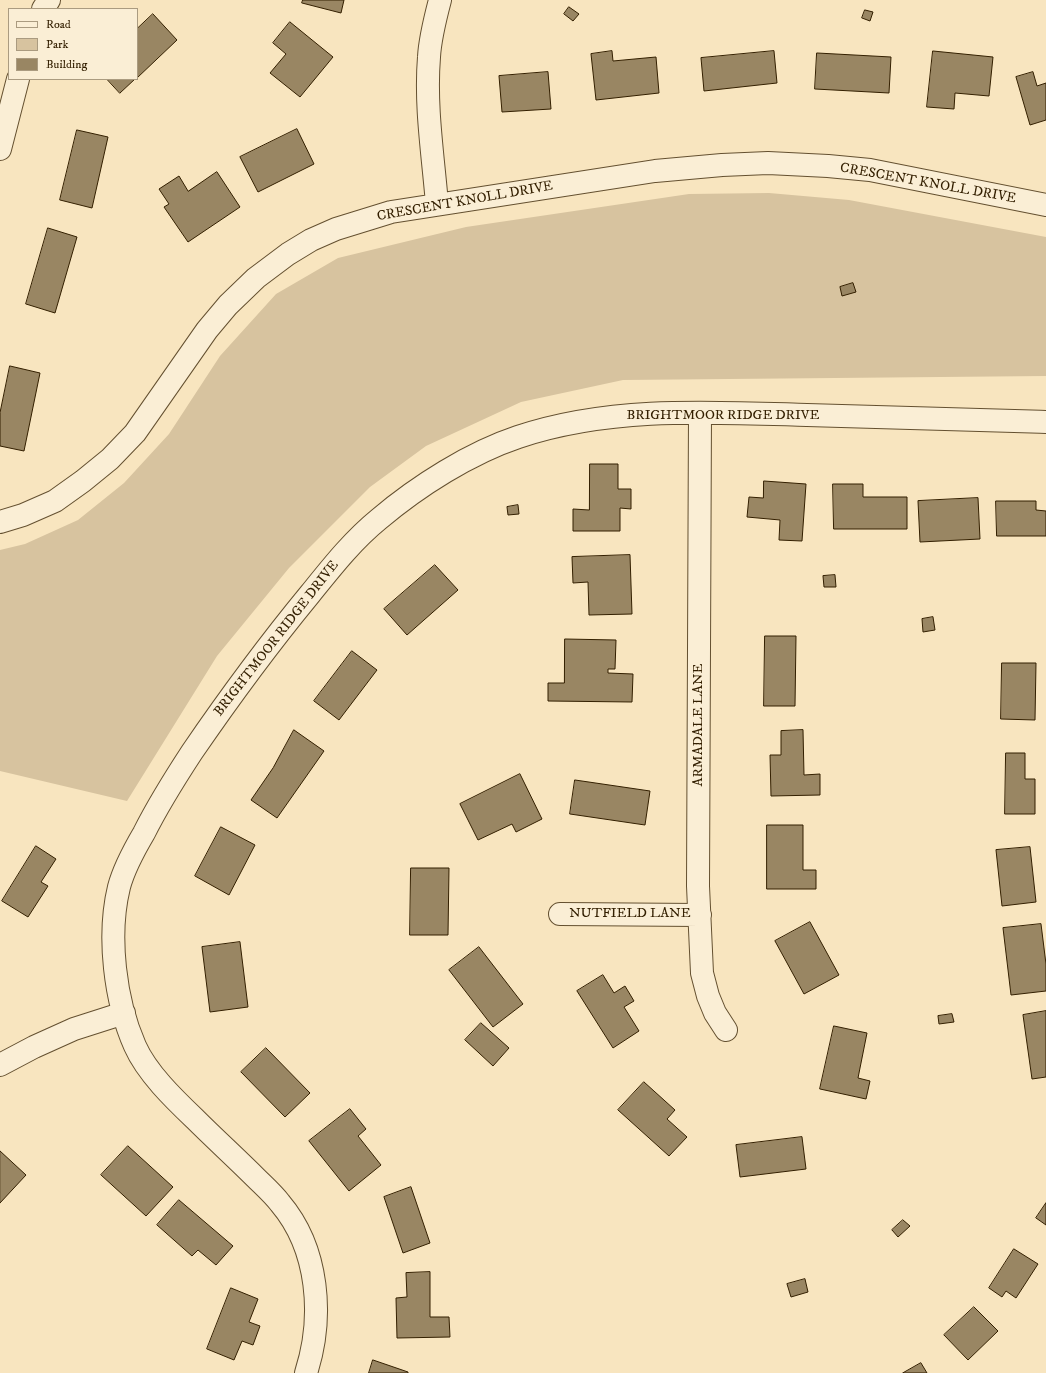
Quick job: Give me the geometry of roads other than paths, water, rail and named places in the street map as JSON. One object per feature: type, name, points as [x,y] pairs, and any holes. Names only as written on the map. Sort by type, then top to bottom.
[{"type":"street","points":[[438,204],[428,103],[429,56],[434,23],[440,0]]},
{"type":"street","points":[[0,149],[18,80]]},
{"type":"street","name":"CRESCENT KNOLL DRIVE","points":[[0,522],[23,515],[55,501],[110,459],[135,433],[207,330],[228,305],[256,278],[288,254],[311,240],[336,229],[390,212],[655,171],[722,165],[768,163],[870,170],[1046,205]]},
{"type":"street","name":"BRIGHTMOOR RIDGE DRIVE","points":[[306,1373],[312,1354],[317,1302],[314,1277],[306,1249],[294,1223],[280,1202],[173,1098],[144,1062],[135,1046],[124,1014],[116,977],[113,945],[119,888],[128,861],[152,817],[180,770],[238,686],[302,603],[346,550],[377,520],[414,492],[448,470],[493,447],[553,427],[616,416],[660,413],[783,414],[1046,422]]},
{"type":"street","name":"ARMADALE LANE","points":[[700,413],[698,870],[702,973],[708,996],[715,1013],[726,1030]]},
{"type":"street","name":"NUTFIELD LANE","points":[[560,914],[700,915]]},
{"type":"street","points":[[0,1065],[34,1047],[74,1029],[124,1014]]}]
